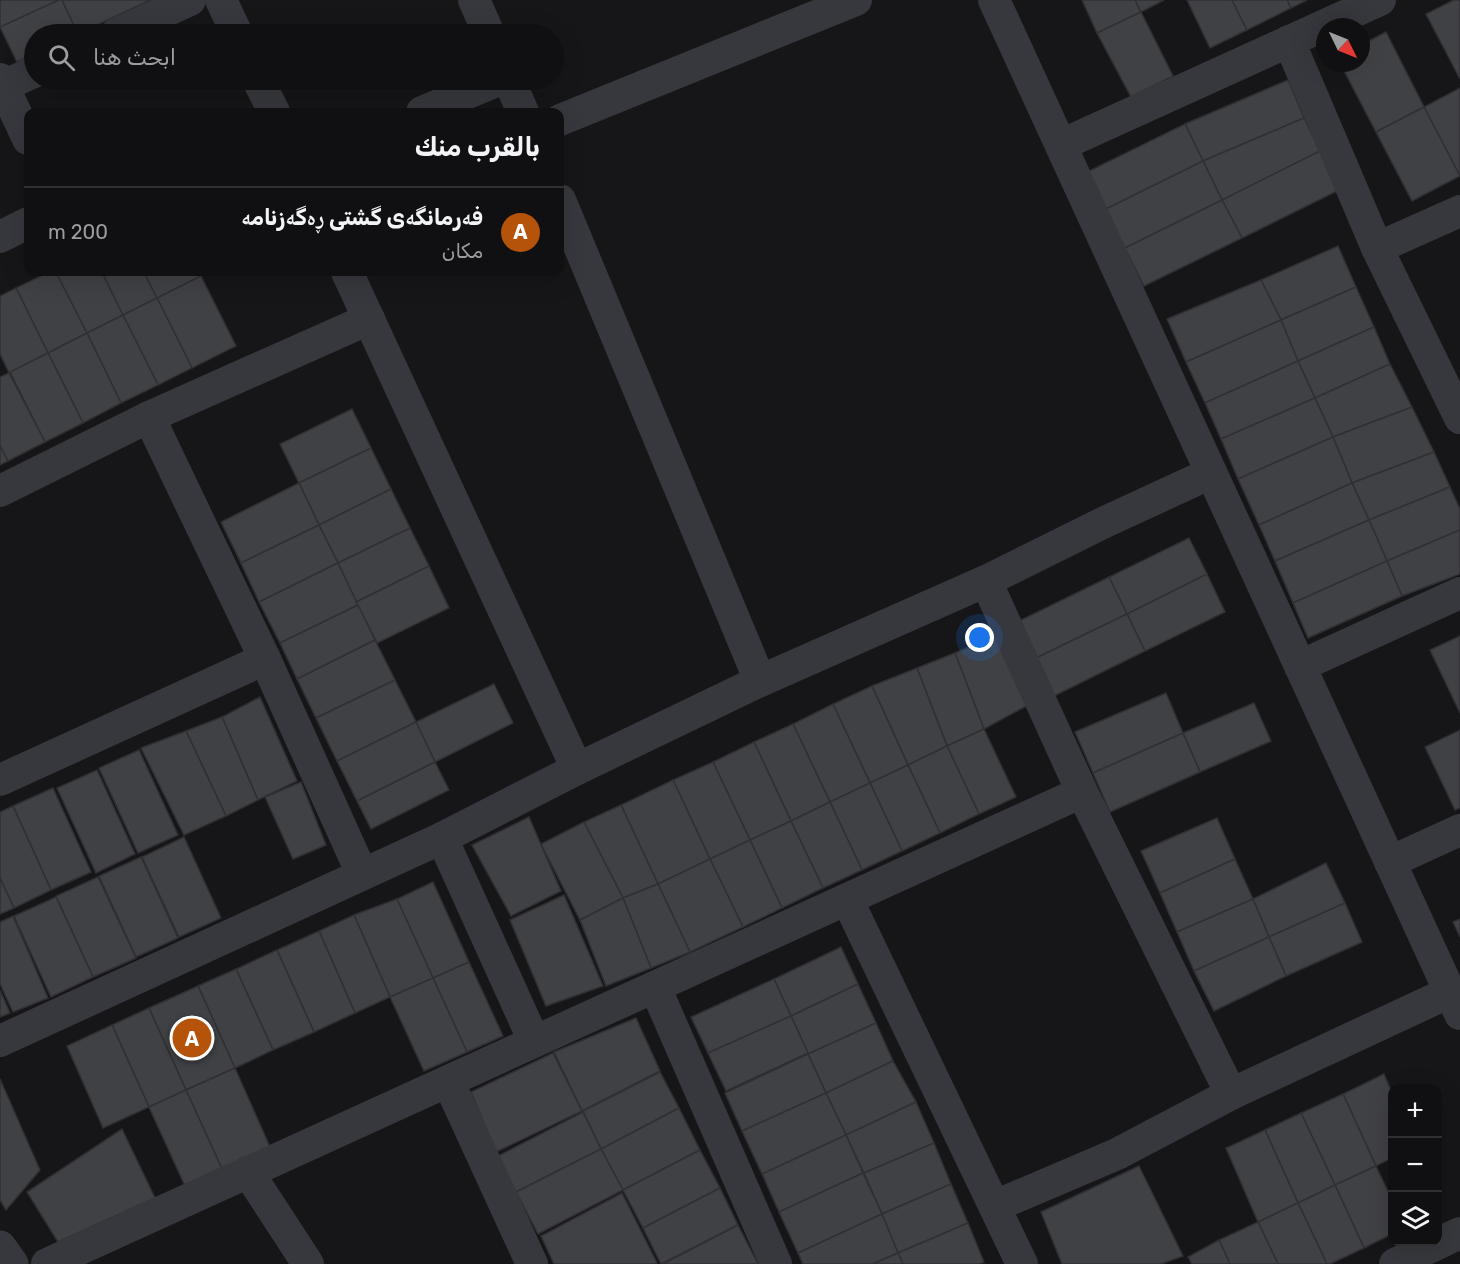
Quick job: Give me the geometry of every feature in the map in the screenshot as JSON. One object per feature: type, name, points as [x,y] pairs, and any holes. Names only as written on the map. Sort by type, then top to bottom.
[{"type":"street","points":[[138,24],[190,0]]},
{"type":"street","points":[[221,0],[232,24]]},
{"type":"street","points":[[474,0],[485,24]]},
{"type":"street","points":[[564,118],[856,0]]},
{"type":"street","points":[[994,0],[1455,1003],[1231,1094],[1118,1154],[995,1206]]},
{"type":"street","points":[[1060,145],[1380,0]]},
{"type":"street","points":[[1289,41],[1377,248],[1460,418]]},
{"type":"street","points":[[24,75],[2,83],[24,130]]},
{"type":"street","points":[[432,108],[475,90]]},
{"type":"street","points":[[513,90],[521,108]]},
{"type":"street","points":[[564,210],[760,681]]},
{"type":"street","points":[[1377,248],[1460,211]]},
{"type":"street","points":[[0,237],[24,225]]},
{"type":"street","points":[[349,276],[577,769]]},
{"type":"street","points":[[0,491],[149,417],[369,319]]},
{"type":"street","points":[[149,417],[265,659],[362,874]]},
{"type":"street","points":[[0,1041],[442,838],[577,769],[760,681],[986,580],[1211,473]]},
{"type":"street","points":[[986,580],[1082,792],[1231,1094]]},
{"type":"street","points":[[1300,666],[1460,593]]},
{"type":"street","points":[[0,780],[265,659]]},
{"type":"street","points":[[47,1264],[1082,792]]},
{"type":"street","points":[[1390,862],[1460,830]]},
{"type":"street","points":[[442,838],[534,1041]]},
{"type":"street","points":[[847,899],[1022,1264]]},
{"type":"street","points":[[655,987],[776,1264]]},
{"type":"street","points":[[448,1081],[532,1264]]},
{"type":"street","points":[[248,1172],[308,1264]]},
{"type":"street","points":[[1395,1264],[1460,1233]]},
{"type":"street","points":[[0,1247],[12,1264]]},
{"type":"building","points":[[0,0],[59,0],[0,27]]},
{"type":"building","points":[[59,0],[62,0],[73,24],[24,24],[24,59],[17,62],[0,27]]},
{"type":"building","points":[[62,0],[150,0],[99,24],[73,24]]},
{"type":"building","points":[[1082,0],[1135,0],[1141,12],[1097,33]]},
{"type":"building","points":[[1135,0],[1164,0],[1141,12]]},
{"type":"building","points":[[1187,0],[1232,0],[1247,30],[1210,48]]},
{"type":"building","points":[[1232,0],[1287,0],[1291,8],[1247,30]]},
{"type":"building","points":[[1287,0],[1307,0],[1291,8]]},
{"type":"building","points":[[1454,0],[1460,0],[1460,79],[1426,14]]},
{"type":"building","points":[[1141,12],[1173,76],[1131,97],[1097,33]]},
{"type":"building","points":[[1386,32],[1424,107],[1376,132],[1345,72],[1370,72],[1370,40]]},
{"type":"building","points":[[1288,80],[1304,118],[1203,161],[1185,124]]},
{"type":"building","points":[[1460,88],[1460,176],[1424,107]]},
{"type":"building","points":[[1424,107],[1460,176],[1412,201],[1376,132]]},
{"type":"building","points":[[1304,118],[1320,151],[1222,200],[1203,161]]},
{"type":"building","points":[[1185,124],[1203,161],[1106,209],[1087,172]]},
{"type":"building","points":[[1320,151],[1339,190],[1242,238],[1222,200]]},
{"type":"building","points":[[1203,161],[1222,200],[1125,248],[1106,209]]},
{"type":"building","points":[[1222,200],[1242,238],[1144,286],[1125,248]]},
{"type":"building","points":[[1338,246],[1356,287],[1281,320],[1261,280]]},
{"type":"building","points":[[41,276],[58,276],[87,333],[48,353],[16,288]]},
{"type":"building","points":[[58,276],[104,276],[123,315],[87,333]]},
{"type":"building","points":[[104,276],[146,276],[157,298],[123,315]]},
{"type":"building","points":[[146,276],[201,276],[157,298]]},
{"type":"building","points":[[201,276],[236,346],[192,368],[157,298]]},
{"type":"building","points":[[1261,280],[1281,320],[1186,362],[1167,319]]},
{"type":"building","points":[[1356,287],[1374,327],[1298,361],[1281,320]]},
{"type":"building","points":[[16,288],[48,353],[9,373],[0,354],[0,296]]},
{"type":"building","points":[[157,298],[192,368],[158,385],[123,315]]},
{"type":"building","points":[[123,315],[158,385],[121,403],[87,333]]},
{"type":"building","points":[[1281,320],[1298,361],[1205,403],[1186,362]]},
{"type":"building","points":[[1374,327],[1390,364],[1315,398],[1298,361]]},
{"type":"building","points":[[87,333],[121,403],[83,423],[48,353]]},
{"type":"building","points":[[48,353],[83,423],[45,442],[10,372]]},
{"type":"building","points":[[1298,361],[1315,398],[1221,439],[1205,403]]},
{"type":"building","points":[[1390,364],[1412,407],[1333,437],[1315,398]]},
{"type":"building","points":[[9,373],[45,442],[8,461],[0,446],[0,377]]},
{"type":"building","points":[[1315,398],[1333,437],[1238,479],[1221,439]]},
{"type":"building","points":[[1412,407],[1434,452],[1352,483],[1333,437]]},
{"type":"building","points":[[352,409],[371,448],[299,483],[280,444]]},
{"type":"building","points":[[1333,437],[1352,483],[1259,525],[1238,479]]},
{"type":"building","points":[[0,446],[8,461],[0,465]]},
{"type":"building","points":[[371,448],[391,489],[319,525],[299,483]]},
{"type":"building","points":[[1434,452],[1450,487],[1369,520],[1352,483]]},
{"type":"building","points":[[299,483],[319,525],[241,563],[221,522]]},
{"type":"building","points":[[1352,483],[1369,520],[1275,561],[1259,525]]},
{"type":"building","points":[[1450,487],[1460,509],[1460,530],[1387,561],[1369,520]]},
{"type":"building","points":[[391,489],[410,528],[338,563],[319,525]]},
{"type":"building","points":[[1369,520],[1387,561],[1293,603],[1275,561]]},
{"type":"building","points":[[319,525],[338,563],[259,602],[241,563]]},
{"type":"building","points":[[410,528],[429,566],[356,602],[338,563]]},
{"type":"building","points":[[1460,530],[1460,574],[1402,596],[1387,561]]},
{"type":"building","points":[[1189,538],[1207,574],[1127,614],[1109,577]]},
{"type":"building","points":[[1387,561],[1402,596],[1308,638],[1293,603]]},
{"type":"building","points":[[338,563],[358,605],[280,643],[259,602]]},
{"type":"building","points":[[429,566],[449,608],[377,643],[356,602]]},
{"type":"building","points":[[1207,574],[1225,612],[1145,651],[1127,614]]},
{"type":"building","points":[[1109,577],[1127,614],[1036,658],[1019,621]]},
{"type":"building","points":[[358,605],[375,640],[297,679],[280,643]]},
{"type":"building","points":[[1127,614],[1145,651],[1054,696],[1036,658]]},
{"type":"building","points":[[995,636],[1028,705],[984,729],[955,653]]},
{"type":"building","points":[[1460,636],[1460,713],[1430,650]]},
{"type":"building","points":[[375,640],[395,680],[316,718],[297,679]]},
{"type":"building","points":[[955,653],[984,729],[947,746],[917,668]]},
{"type":"building","points":[[917,668],[947,746],[908,765],[872,686]]},
{"type":"building","points":[[395,680],[416,722],[337,761],[316,718]]},
{"type":"building","points":[[494,684],[513,723],[435,762],[416,722]]},
{"type":"building","points":[[872,686],[908,765],[870,783],[833,704]]},
{"type":"building","points":[[1166,693],[1183,733],[1093,773],[1075,732]]},
{"type":"building","points":[[260,697],[297,781],[258,800],[222,717]]},
{"type":"building","points":[[1254,703],[1271,741],[1200,772],[1183,733]]},
{"type":"building","points":[[833,704],[870,783],[830,802],[793,724]]},
{"type":"building","points":[[222,717],[258,800],[226,816],[186,731]]},
{"type":"building","points":[[416,722],[435,762],[357,801],[337,761]]},
{"type":"building","points":[[793,724],[830,802],[791,821],[754,742]]},
{"type":"building","points":[[984,729],[1016,797],[979,814],[947,746]]},
{"type":"building","points":[[1460,730],[1460,808],[1455,810],[1425,747]]},
{"type":"building","points":[[186,731],[226,816],[184,835],[141,748]]},
{"type":"building","points":[[1183,733],[1200,772],[1110,812],[1093,773]]},
{"type":"building","points":[[754,742],[791,821],[750,840],[713,762]]},
{"type":"building","points":[[947,746],[979,814],[940,833],[908,765]]},
{"type":"building","points":[[139,750],[178,835],[138,853],[99,768]]},
{"type":"building","points":[[435,762],[449,790],[371,829],[357,801]]},
{"type":"building","points":[[713,762],[750,840],[710,859],[673,780]]},
{"type":"building","points":[[908,765],[940,833],[902,851],[870,783]]},
{"type":"building","points":[[97,770],[135,854],[96,873],[57,788]]},
{"type":"building","points":[[673,780],[710,859],[658,884],[621,805]]},
{"type":"building","points":[[301,782],[326,845],[293,859],[265,797]]},
{"type":"building","points":[[870,783],[902,851],[862,870],[830,802]]},
{"type":"building","points":[[53,788],[91,872],[51,890],[13,806]]},
{"type":"building","points":[[830,802],[862,870],[823,888],[791,821]]},
{"type":"building","points":[[621,805],[658,884],[623,898],[584,822]]},
{"type":"building","points":[[13,806],[51,890],[14,908],[0,878],[0,812]]},
{"type":"building","points":[[529,817],[561,891],[511,916],[472,845]]},
{"type":"building","points":[[1217,818],[1235,859],[1160,893],[1141,851]]},
{"type":"building","points":[[791,821],[823,888],[782,908],[750,840]]},
{"type":"building","points":[[584,822],[623,898],[580,920],[541,844]]},
{"type":"building","points":[[184,837],[221,918],[179,937],[142,857]]},
{"type":"building","points":[[750,840],[782,908],[743,927],[710,859]]},
{"type":"building","points":[[141,857],[178,938],[136,957],[99,876]]},
{"type":"building","points":[[710,859],[743,927],[690,952],[658,884]]},
{"type":"building","points":[[1235,859],[1253,899],[1177,932],[1160,893]]},
{"type":"building","points":[[1326,863],[1345,903],[1269,937],[1253,899]]},
{"type":"building","points":[[98,877],[136,958],[93,977],[56,896]]},
{"type":"building","points":[[0,878],[14,908],[0,914]]},
{"type":"building","points":[[433,882],[469,962],[433,978],[397,899]]},
{"type":"building","points":[[658,884],[690,952],[651,968],[623,898]]},
{"type":"building","points":[[564,895],[603,986],[546,1006],[510,920]]},
{"type":"building","points":[[56,897],[93,977],[51,997],[14,916]]},
{"type":"building","points":[[623,898],[651,968],[606,986],[580,920]]},
{"type":"building","points":[[397,899],[433,978],[390,997],[354,915]]},
{"type":"building","points":[[1253,899],[1269,937],[1194,971],[1177,932]]},
{"type":"building","points":[[1345,903],[1362,942],[1286,976],[1269,937]]},
{"type":"building","points":[[354,915],[390,997],[355,1013],[319,931]]},
{"type":"building","points":[[13,916],[48,998],[13,1012],[0,984],[0,922]]},
{"type":"building","points":[[1460,919],[1460,937],[1453,922]]},
{"type":"building","points":[[319,931],[355,1013],[314,1032],[277,950]]},
{"type":"building","points":[[1269,937],[1286,976],[1214,1011],[1194,971]]},
{"type":"building","points":[[841,947],[858,984],[791,1016],[774,979]]},
{"type":"building","points":[[277,950],[314,1032],[273,1050],[236,969]]},
{"type":"building","points":[[469,962],[503,1036],[467,1052],[433,978]]},
{"type":"building","points":[[236,969],[273,1050],[235,1068],[198,986]]},
{"type":"building","points":[[433,978],[467,1052],[424,1071],[390,997]]},
{"type":"building","points":[[774,979],[791,1016],[708,1053],[691,1017]]},
{"type":"building","points":[[858,984],[876,1023],[808,1054],[791,1016]]},
{"type":"building","points":[[198,986],[235,1068],[186,1090],[149,1008]]},
{"type":"building","points":[[0,990],[10,1013],[0,1017]]},
{"type":"building","points":[[149,1008],[186,1090],[149,1107],[112,1025]]},
{"type":"building","points":[[791,1016],[808,1053],[726,1091],[708,1053]]},
{"type":"building","points":[[636,1018],[660,1071],[582,1111],[554,1052]]},
{"type":"building","points":[[876,1023],[893,1061],[826,1093],[808,1054]]},
{"type":"building","points":[[112,1025],[149,1107],[103,1128],[67,1046]]},
{"type":"building","points":[[553,1053],[582,1111],[496,1152],[471,1092]]},
{"type":"building","points":[[808,1054],[826,1093],[742,1131],[725,1093]]},
{"type":"building","points":[[893,1061],[916,1102],[846,1135],[826,1093]]},
{"type":"building","points":[[235,1068],[270,1147],[222,1169],[186,1090]]},
{"type":"building","points":[[660,1072],[679,1108],[601,1149],[583,1111]]},
{"type":"building","points":[[1384,1074],[1388,1084],[1388,1160],[1376,1166],[1343,1094]]},
{"type":"building","points":[[0,1079],[40,1170],[6,1210],[0,1200]]},
{"type":"building","points":[[186,1090],[222,1169],[185,1186],[149,1107]]},
{"type":"building","points":[[826,1093],[846,1135],[762,1174],[742,1131]]},
{"type":"building","points":[[1343,1094],[1376,1166],[1335,1185],[1301,1113]]},
{"type":"building","points":[[916,1102],[934,1143],[864,1173],[846,1135]]},
{"type":"building","points":[[679,1108],[700,1150],[623,1190],[601,1149]]},
{"type":"building","points":[[583,1112],[601,1149],[516,1192],[498,1156]]},
{"type":"building","points":[[1301,1113],[1335,1185],[1298,1203],[1265,1130]]},
{"type":"building","points":[[122,1129],[155,1198],[58,1242],[27,1192]]},
{"type":"building","points":[[1265,1130],[1298,1203],[1258,1222],[1226,1148]]},
{"type":"building","points":[[846,1135],[863,1173],[779,1212],[762,1174]]},
{"type":"building","points":[[934,1143],[951,1184],[882,1214],[864,1173]]},
{"type":"building","points":[[601,1149],[623,1190],[538,1234],[516,1192]]},
{"type":"building","points":[[700,1150],[720,1188],[643,1228],[623,1190]]},
{"type":"building","points":[[1139,1166],[1183,1256],[1161,1264],[1062,1264],[1041,1212]]},
{"type":"building","points":[[1376,1166],[1388,1192],[1388,1236],[1364,1248],[1335,1185]]},
{"type":"building","points":[[863,1173],[882,1214],[798,1253],[779,1212]]},
{"type":"building","points":[[951,1184],[968,1223],[898,1253],[882,1214]]},
{"type":"building","points":[[1335,1185],[1364,1248],[1327,1264],[1298,1203]]},
{"type":"building","points":[[720,1188],[738,1225],[661,1264],[643,1228]]},
{"type":"building","points":[[622,1193],[657,1263],[554,1264],[541,1236]]},
{"type":"building","points":[[1298,1203],[1327,1264],[1278,1264],[1258,1222]]},
{"type":"building","points":[[882,1214],[898,1253],[873,1264],[803,1264],[798,1253]]},
{"type":"building","points":[[1258,1222],[1278,1264],[1230,1264],[1219,1240]]},
{"type":"building","points":[[968,1223],[984,1262],[979,1264],[903,1264],[898,1253]]},
{"type":"building","points":[[738,1225],[758,1264],[663,1264]]},
{"type":"building","points":[[1219,1240],[1230,1264],[1192,1264],[1188,1257]]},
{"type":"building","points":[[898,1253],[903,1264],[873,1264]]},
{"type":"place","name":"فەرمانگەی گشتی ڕەگەزنامە","points":[[192,1038]]}]
